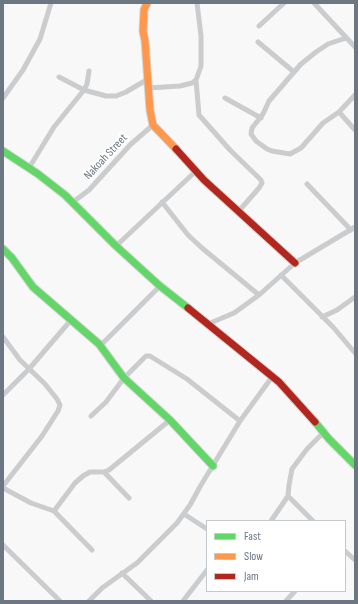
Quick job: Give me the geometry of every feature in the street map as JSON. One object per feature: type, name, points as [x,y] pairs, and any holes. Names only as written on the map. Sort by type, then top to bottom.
[{"type":"street","points":[[3,98],[23,70],[40,39],[51,3]]},
{"type":"street","points":[[147,3],[144,10],[142,31],[153,125],[204,180],[295,263]]},
{"type":"street","points":[[197,3],[201,36],[201,66],[196,80],[199,115],[230,150],[261,180],[262,183],[238,212]]},
{"type":"street","points":[[259,26],[284,3]]},
{"type":"street","points":[[314,3],[355,47]]},
{"type":"street","points":[[346,38],[333,42],[316,52],[294,72],[269,101],[261,118],[252,128],[252,137],[261,145],[272,151],[290,154],[301,148],[323,123],[339,112],[355,96]]},
{"type":"street","points":[[258,42],[294,72]]},
{"type":"street","points":[[29,168],[54,128],[84,90],[87,84],[89,71]]},
{"type":"street","points":[[59,77],[84,90],[106,96],[116,96],[126,92],[148,79]]},
{"type":"street","points":[[148,88],[180,86],[192,83],[196,80]]},
{"type":"street","points":[[225,98],[261,118]]},
{"type":"street","points":[[339,112],[355,130]]},
{"type":"street","name":"Nakoah Street","points":[[72,202],[89,190],[131,144],[153,125]]},
{"type":"street","points":[[3,151],[29,168],[72,202],[116,246],[160,286],[272,377],[292,396],[323,433],[355,465]]},
{"type":"street","points":[[116,246],[196,171]]},
{"type":"street","points":[[208,324],[234,314],[295,263],[353,228],[307,184]]},
{"type":"street","points":[[162,202],[188,234],[202,248],[259,294]]},
{"type":"street","points":[[3,249],[12,258],[33,287],[100,346],[124,378],[170,420],[213,466]]},
{"type":"street","points":[[281,275],[355,353]]},
{"type":"street","points":[[100,346],[160,286]]},
{"type":"street","points":[[322,317],[337,310],[355,297]]},
{"type":"street","points":[[3,395],[29,369],[71,320]]},
{"type":"street","points":[[3,337],[16,356],[45,384],[59,402],[59,407],[42,436],[3,487],[31,503],[54,511],[92,550]]},
{"type":"street","points":[[91,416],[106,402],[124,378],[146,356],[150,356],[187,379],[240,421]]},
{"type":"street","points":[[89,601],[102,588],[137,563],[184,514],[200,484],[213,466],[240,421],[272,377]]},
{"type":"street","points":[[54,511],[82,476],[90,472],[104,472],[109,470],[170,420]]},
{"type":"street","points":[[272,520],[288,496],[292,469],[323,433]]},
{"type":"street","points":[[104,472],[129,498]]},
{"type":"street","points":[[288,496],[312,520]]},
{"type":"street","points":[[184,514],[206,528]]},
{"type":"street","points":[[3,545],[60,601]]},
{"type":"street","points":[[346,552],[355,560]]},
{"type":"street","points":[[183,601],[206,571]]},
{"type":"street","points":[[122,574],[151,601]]},
{"type":"street","points":[[286,601],[294,592]]},
{"type":"traffic: fast","points":[[3,151],[38,174],[65,195],[116,246],[160,286],[188,308]]},
{"type":"traffic: fast","points":[[3,249],[12,258],[33,287],[99,344],[124,378],[170,420],[213,466]]},
{"type":"traffic: fast","points":[[315,422],[329,439],[355,465]]},
{"type":"traffic: slow","points":[[147,3],[144,10],[143,31],[150,110],[153,125],[176,149]]},
{"type":"traffic: jam","points":[[176,149],[204,180],[295,263]]},
{"type":"traffic: jam","points":[[188,308],[279,382],[315,422]]}]
